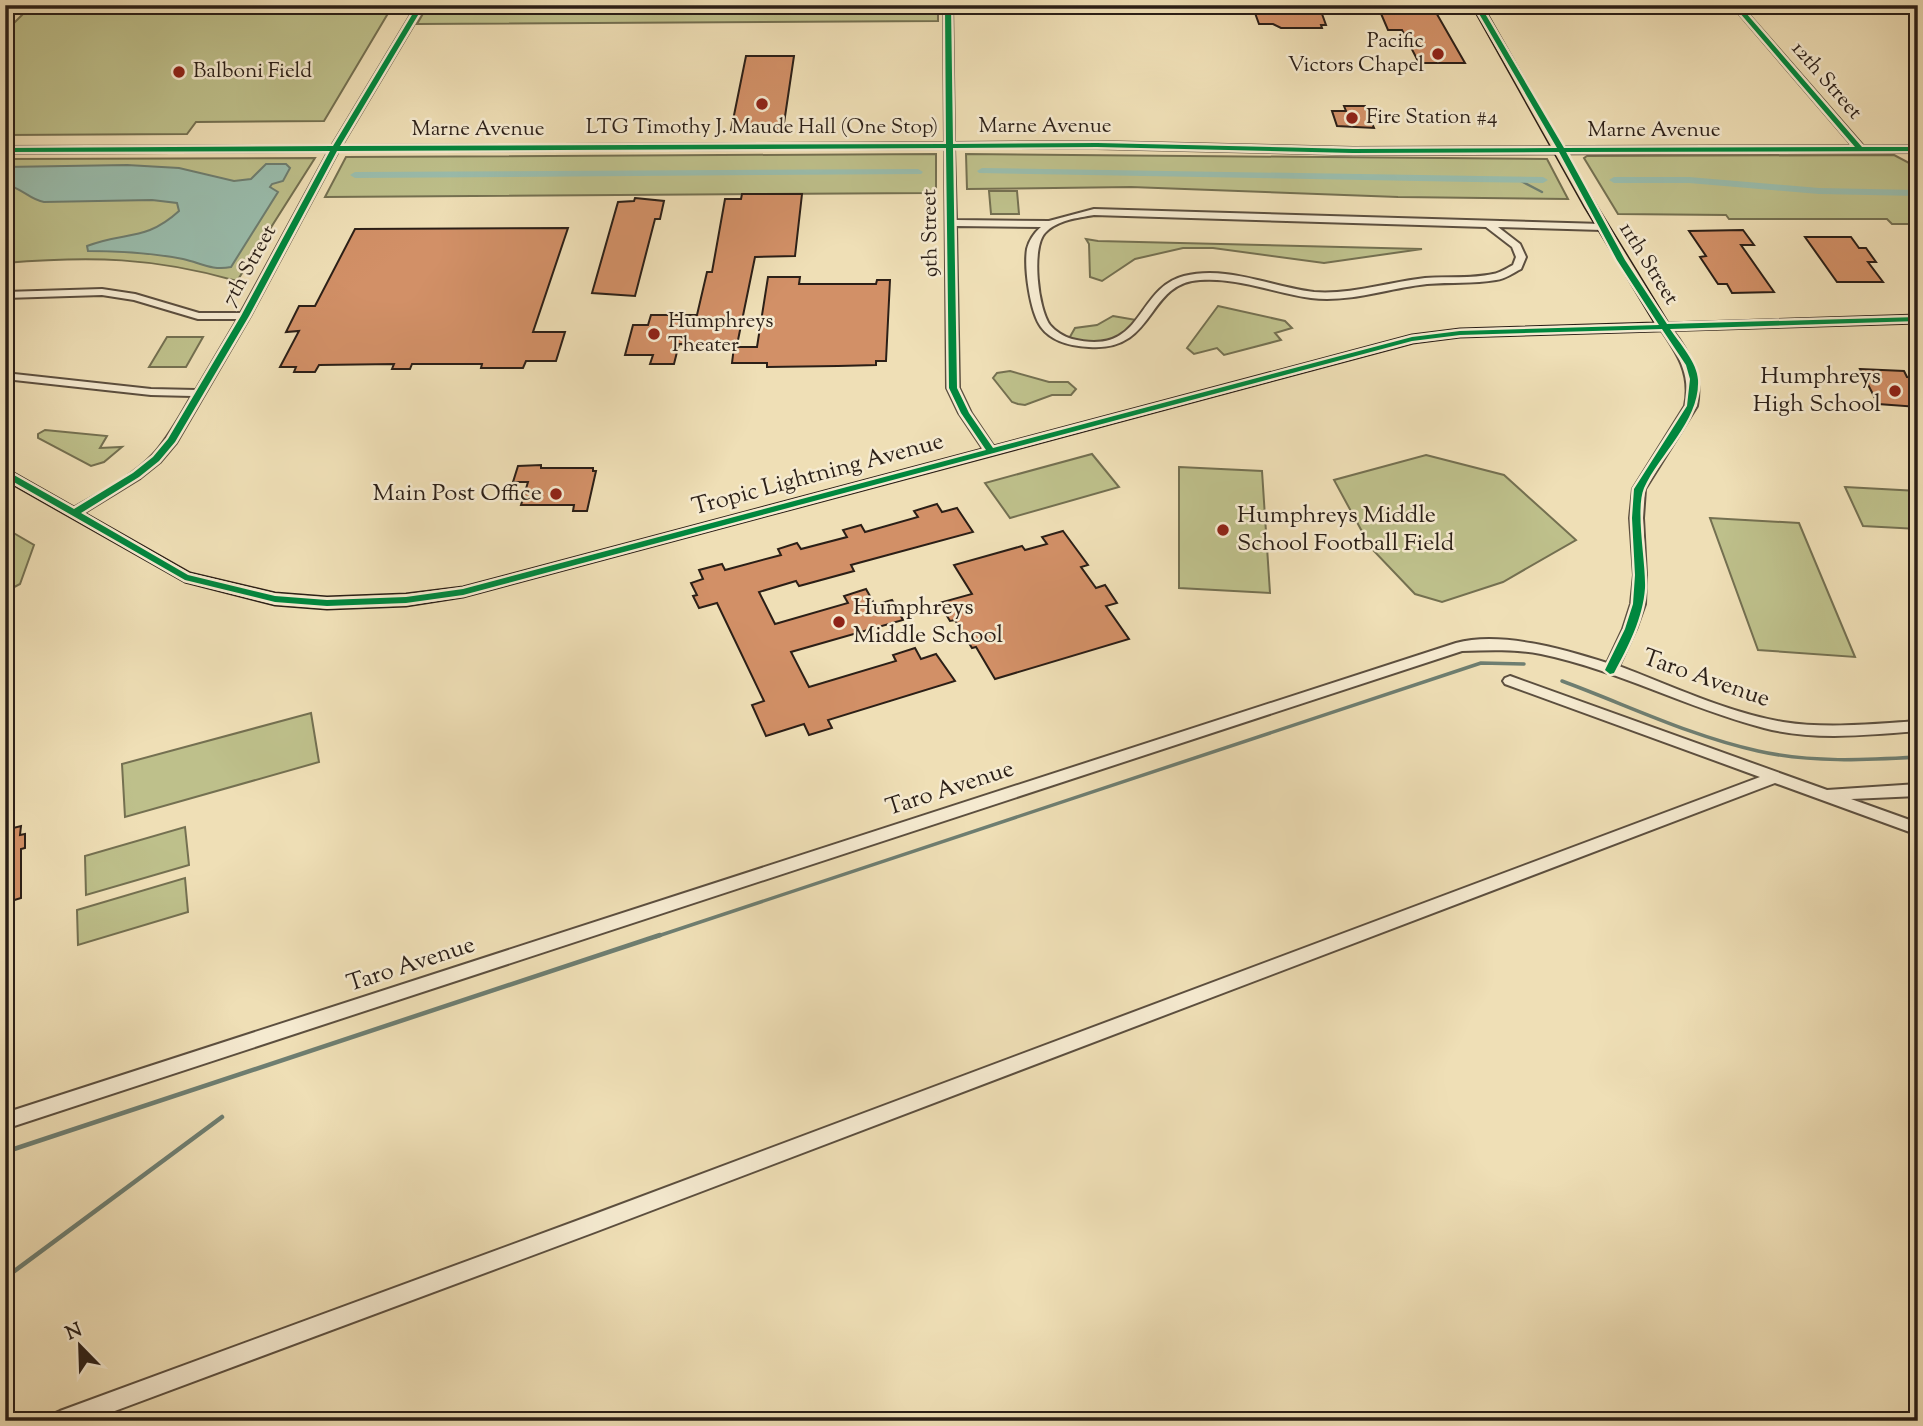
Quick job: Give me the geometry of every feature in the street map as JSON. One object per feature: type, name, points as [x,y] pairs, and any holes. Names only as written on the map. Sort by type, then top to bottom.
[{"type":"main road","name":"11th Street","points":[[1477,5],[1562,151],[1602,227],[1663,325]]},
{"type":"main road","name":"Tropic Lightning Avenue","points":[[5,473],[185,577],[275,599],[327,603],[406,600],[476,589],[990,450],[1412,340],[1460,333],[1918,319]]},
{"type":"street","name":"7th Street","points":[[76,512],[136,475],[156,459],[172,440],[245,316],[334,150],[421,5]]},
{"type":"street","name":"9th Street","points":[[948,5],[953,387],[965,413],[990,450]]},
{"type":"street","name":"12th Street","points":[[1736,5],[1861,150]]},
{"type":"street","name":"Marne Avenue","points":[[5,150],[950,146],[1562,151],[1918,149]]},
{"type":"street","points":[[950,223],[1048,224],[1094,212],[1602,227]]},
{"type":"street","points":[[1048,224],[1034,241],[1032,251],[1039,319],[1055,336],[1067,342],[1096,344],[1127,337],[1142,321],[1161,291],[1186,279],[1221,278],[1311,296],[1328,296],[1415,282],[1497,277],[1517,267],[1521,257],[1516,246],[1490,225]]},
{"type":"street","points":[[5,295],[102,292],[135,297],[198,316],[245,316]]},
{"type":"street","name":"11th Street","points":[[1610,670],[1637,605],[1636,503],[1639,489],[1691,406],[1695,394],[1690,365],[1663,325]]},
{"type":"street","points":[[5,376],[172,393],[201,393]]},
{"type":"street","name":"Taro Avenue","points":[[5,1121],[1461,646],[1484,643],[1534,648],[1610,670],[1732,715],[1798,730],[1835,732],[1918,726]]},
{"type":"street","points":[[1510,681],[1918,829]]},
{"type":"street","points":[[61,1421],[595,1223],[1776,777]]},
{"type":"street","points":[[1824,794],[1918,790]]},
{"type":"street","points":[[1885,817],[1881,804],[1888,791]]},
{"type":"green space","name":"Balboni Field","points":[[279,5],[393,5],[324,121],[196,122],[187,134],[5,135],[5,23],[14,23],[25,12],[275,11]]},
{"type":"green space","points":[[428,5],[938,5],[938,21],[417,24]]},
{"type":"green space","points":[[936,154],[936,192],[930,193],[325,197],[346,157]]},
{"type":"green space","points":[[966,154],[1547,159],[1568,199],[1398,197],[1131,187],[967,189]]},
{"type":"green space","points":[[1894,155],[1909,163],[1918,163],[1918,224],[1892,224],[1887,219],[1729,219],[1726,215],[1618,214],[1584,158],[1587,156]]},
{"type":"green space","points":[[315,158],[237,281],[178,267],[122,260],[65,259],[5,263],[5,159]]},
{"type":"green space","points":[[989,191],[1017,191],[1019,214],[991,214]]},
{"type":"green space","points":[[1086,239],[1422,249],[1324,263],[1213,248],[1183,248],[1135,259],[1102,281],[1090,277],[1089,244]]},
{"type":"green space","points":[[1218,306],[1285,321],[1292,328],[1275,333],[1281,340],[1224,355],[1217,348],[1194,354],[1187,348]]},
{"type":"green space","points":[[1113,316],[1142,321],[1107,344],[1067,342],[1075,328],[1097,325]]},
{"type":"green space","points":[[167,337],[203,337],[186,367],[149,367]]},
{"type":"green space","points":[[1010,371],[1049,382],[1068,382],[1076,389],[1071,395],[1052,395],[1025,405],[1018,404],[1012,402],[993,378],[997,373]]},
{"type":"green space","points":[[45,430],[107,436],[100,448],[122,447],[104,462],[91,466],[38,438],[38,434]]},
{"type":"green space","points":[[1092,454],[1119,487],[1010,518],[985,483]]},
{"type":"green space","points":[[1426,455],[1504,475],[1576,540],[1503,582],[1442,602],[1415,594],[1371,548],[1334,480]]},
{"type":"green space","name":"Humphreys Middle School Football Field","points":[[1179,467],[1262,471],[1270,593],[1179,588]]},
{"type":"green space","points":[[1845,487],[1918,491],[1918,529],[1863,526]]},
{"type":"green space","points":[[1710,518],[1799,523],[1855,657],[1758,650]]},
{"type":"green space","points":[[5,528],[34,545],[20,584],[5,592]]},
{"type":"green space","points":[[311,713],[319,762],[125,817],[122,764]]},
{"type":"green space","points":[[185,827],[189,865],[86,895],[85,856]]},
{"type":"green space","points":[[185,878],[188,912],[78,945],[77,910]]},
{"type":"shaded area","points":[[266,164],[286,164],[290,168],[283,181],[270,187],[278,192],[231,267],[224,268],[159,255],[88,251],[87,246],[100,241],[145,232],[156,227],[179,211],[177,203],[152,200],[44,202],[5,184],[5,167],[127,165],[179,168],[234,181],[251,179]]},
{"type":"building","points":[[1379,9],[1434,9],[1465,63],[1419,63],[1402,30],[1388,30]]},
{"type":"building","points":[[1276,10],[1313,11],[1315,14],[1322,14],[1326,25],[1321,25],[1322,28],[1281,28],[1273,24],[1259,24],[1255,13],[1277,13]]},
{"type":"building","name":"LTG Timothy J. Maude Hall (One Stop)","points":[[746,56],[794,56],[783,130],[731,130]]},
{"type":"building","name":"Fire Station #4","points":[[1344,106],[1365,106],[1374,128],[1337,126],[1332,111],[1346,111]]},
{"type":"building","points":[[742,194],[802,194],[795,256],[755,257],[737,345],[679,344],[674,364],[650,364],[653,355],[625,355],[633,325],[648,325],[651,315],[697,315],[707,272],[712,272],[725,199],[741,199]]},
{"type":"building","points":[[635,198],[664,201],[660,219],[655,219],[635,296],[592,293],[618,202],[634,201]]},
{"type":"building","points":[[568,228],[533,332],[565,332],[556,361],[526,361],[523,368],[481,368],[482,364],[412,364],[410,369],[392,369],[394,364],[319,365],[315,372],[294,372],[296,367],[280,367],[299,331],[286,332],[299,306],[315,306],[355,229]]},
{"type":"building","points":[[1743,230],[1754,245],[1741,245],[1774,292],[1732,293],[1727,284],[1718,284],[1700,257],[1706,256],[1689,231]]},
{"type":"building","points":[[1805,237],[1851,237],[1859,248],[1866,248],[1876,262],[1868,262],[1883,282],[1837,282]]},
{"type":"building","points":[[768,277],[800,277],[799,284],[876,284],[877,280],[890,280],[886,361],[876,361],[876,365],[767,367],[767,363],[732,363],[734,347],[757,347]]},
{"type":"building","name":"Humphreys High School","points":[[1860,369],[1904,371],[1907,377],[1918,378],[1918,407],[1878,404]]},
{"type":"building","name":"Main Post Office","points":[[541,465],[541,468],[593,468],[593,471],[596,471],[587,511],[573,511],[574,505],[521,505],[528,482],[513,482],[518,466]]},
{"type":"building","name":"Humphreys Middle School","points":[[937,504],[942,512],[957,508],[973,532],[851,565],[854,571],[799,586],[796,581],[759,592],[775,624],[848,603],[844,596],[866,589],[875,605],[892,600],[903,620],[791,652],[809,687],[896,661],[893,655],[915,648],[921,659],[936,654],[955,681],[828,720],[832,728],[809,735],[804,724],[766,736],[752,705],[764,701],[717,603],[699,608],[693,596],[697,595],[691,583],[703,579],[699,570],[722,564],[725,570],[781,555],[778,549],[797,543],[801,549],[847,537],[843,530],[861,525],[865,532],[918,517],[914,511]]},
{"type":"building","points":[[1063,531],[1088,565],[1081,567],[1096,588],[1105,585],[1117,603],[1106,606],[1129,639],[995,679],[976,647],[972,648],[955,620],[950,621],[939,603],[972,594],[954,565],[1022,546],[1025,550],[1047,544],[1042,537]]},
{"type":"building","points":[[21,826],[20,835],[25,834],[25,848],[21,849],[21,898],[5,903],[5,830]]},
{"type":"waterway","points":[[982,171],[1543,180]]},
{"type":"waterway","points":[[355,175],[918,172]]},
{"type":"waterway","points":[[1519,180],[1542,192]]},
{"type":"waterway","points":[[1614,180],[1689,180],[1819,191],[1918,193]]},
{"type":"waterway","points":[[655,937],[1481,663],[1524,664]]},
{"type":"waterway","points":[[1562,681],[1683,729],[1758,751],[1818,759],[1918,757]]},
{"type":"waterway","points":[[5,1152],[660,935]]},
{"type":"waterway","points":[[5,1278],[222,1117]]},
{"type":"cycle path","points":[[76,512],[136,475],[156,459],[172,440],[245,316],[334,150],[421,5]]},
{"type":"cycle path","points":[[948,5],[953,388],[965,413],[990,450]]},
{"type":"cycle path","points":[[1477,5],[1562,151],[1621,260],[1690,365],[1694,379],[1691,406],[1639,489],[1636,518],[1640,575],[1638,604],[1630,629],[1610,670]]},
{"type":"cycle path","points":[[1736,5],[1861,150]]},
{"type":"cycle path","points":[[5,150],[1097,145],[1353,151],[1918,149]]},
{"type":"cycle path","points":[[5,473],[185,577],[275,599],[327,603],[406,600],[463,592],[1412,339],[1460,333],[1918,319]]},
{"type":"place","name":"Pacific Victors Chapel","points":[[1438,54]]},
{"type":"place","name":"Balboni Field","points":[[179,72]]},
{"type":"place","name":"LTG Timothy J. Maude Hall (One Stop)","points":[[762,104]]},
{"type":"place","name":"Fire Station #4","points":[[1352,118]]},
{"type":"place","name":"Humphreys Theater","points":[[654,334]]},
{"type":"place","name":"Humphreys High School","points":[[1895,391]]},
{"type":"place","name":"Main Post Office","points":[[556,494]]},
{"type":"place","name":"Humphreys Middle School Football Field","points":[[1223,530]]},
{"type":"place","name":"Humphreys Middle School","points":[[839,622]]}]
